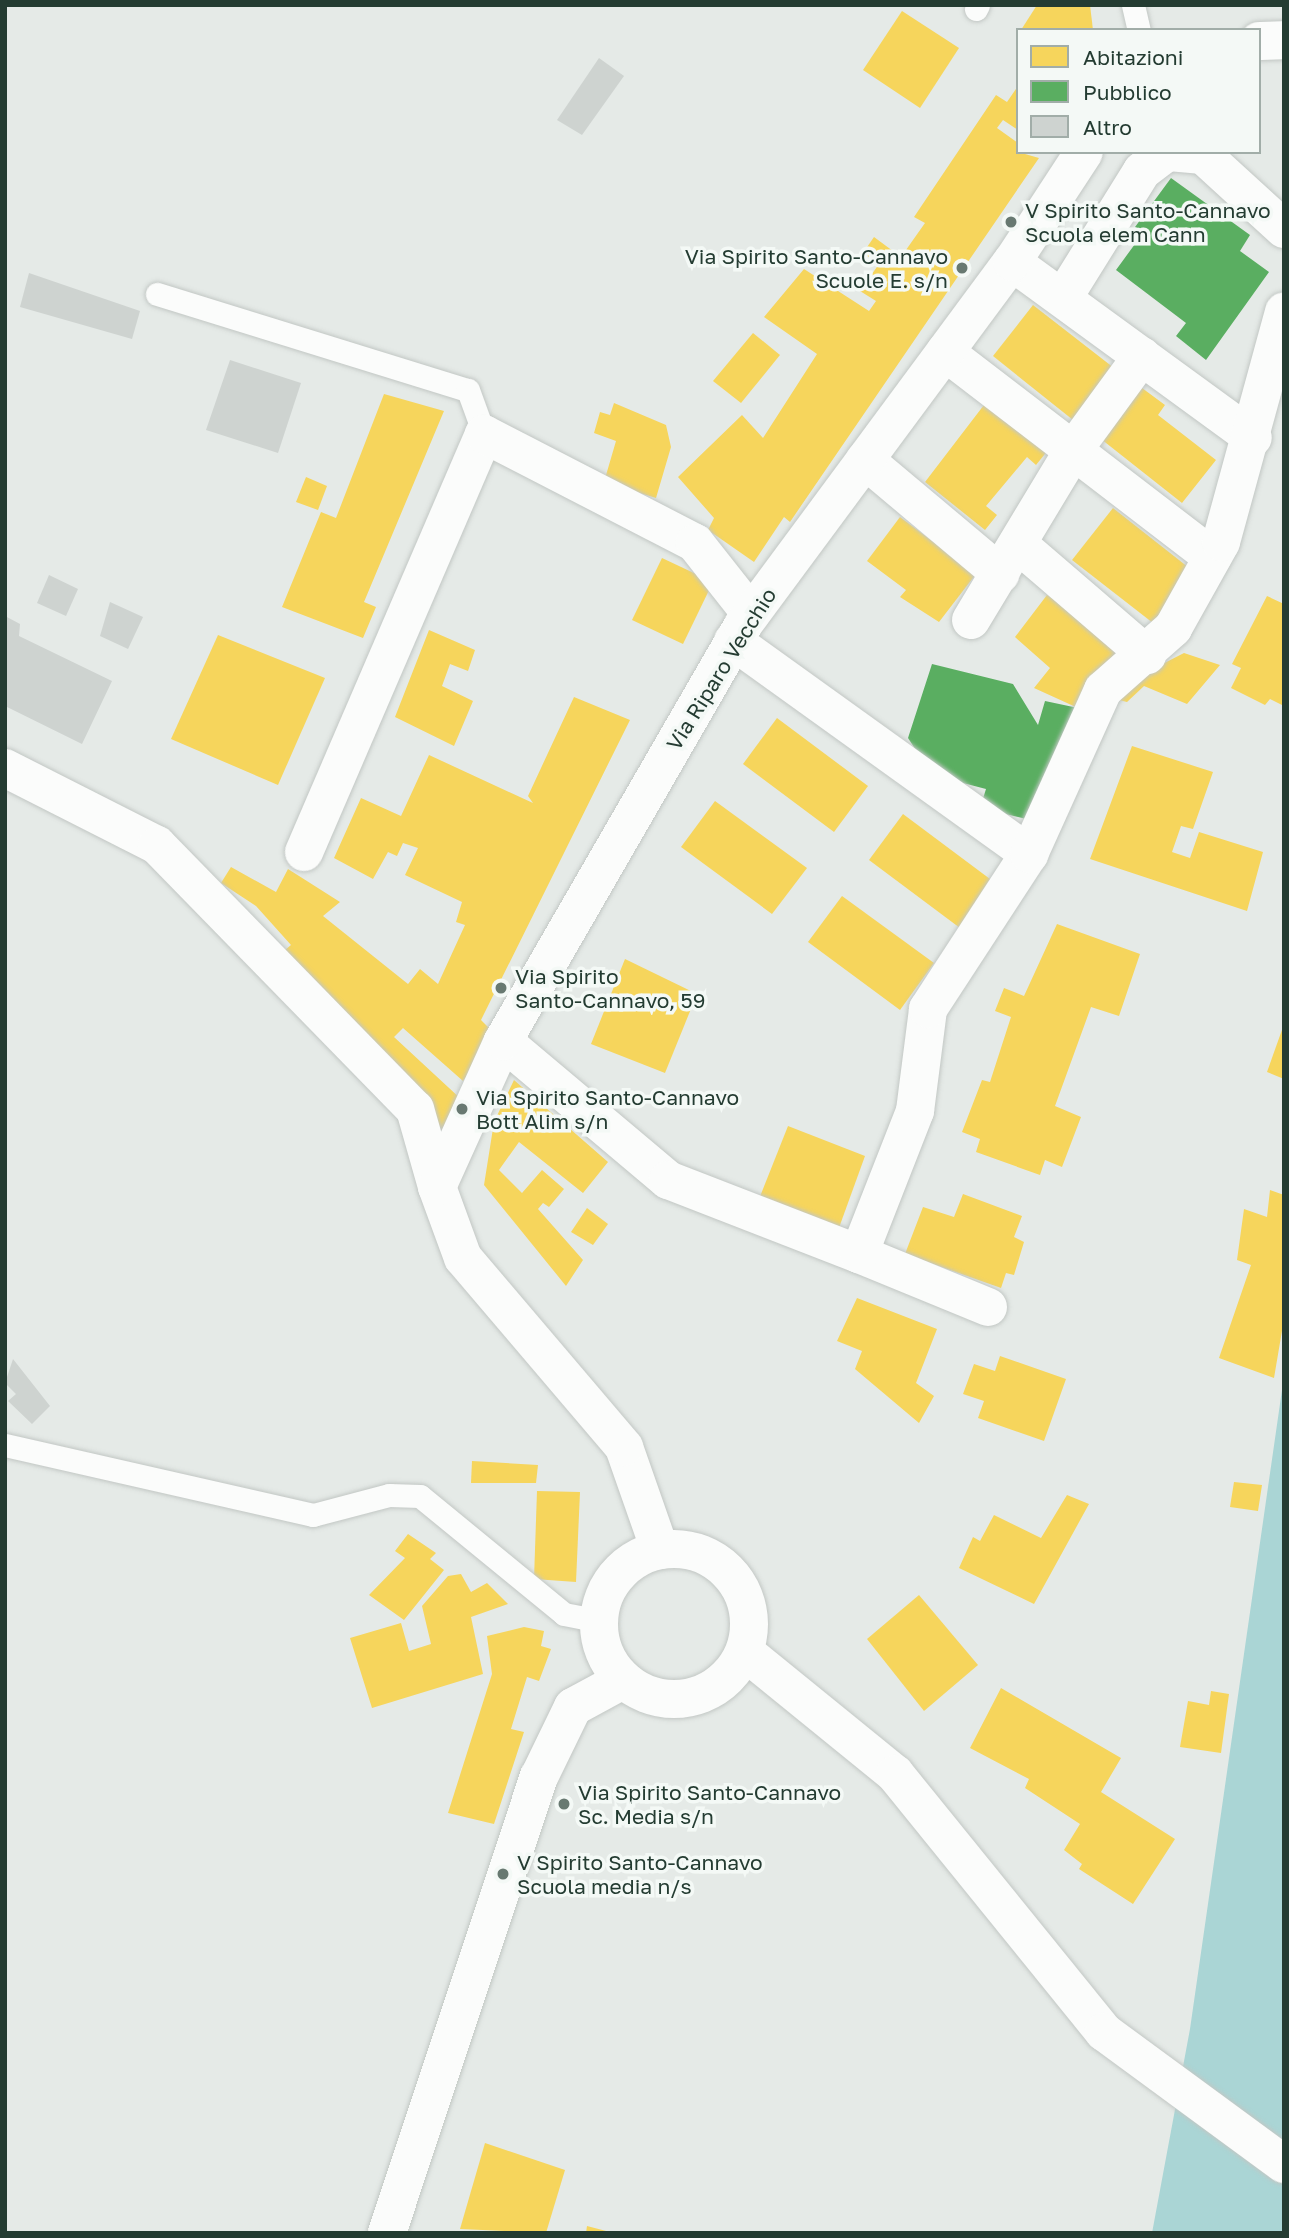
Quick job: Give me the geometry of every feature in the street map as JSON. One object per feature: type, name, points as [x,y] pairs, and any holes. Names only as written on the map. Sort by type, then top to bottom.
[{"type":"street","points":[[1261,41],[1284,40]]},
{"type":"street","name":"Via Riparo Vecchio","points":[[438,1186],[503,1041],[742,628],[1012,262],[1083,154]]},
{"type":"street","points":[[1063,298],[1142,171],[1165,154]]},
{"type":"street","points":[[1191,154],[1203,155],[1284,229]]},
{"type":"street","points":[[1012,262],[1253,438]]},
{"type":"street","points":[[859,1254],[915,1111],[928,1009],[1029,854],[1103,690],[1147,655],[1173,628],[1212,557],[1253,438],[1284,311]]},
{"type":"street","points":[[945,352],[1212,557]]},
{"type":"street","points":[[971,620],[1074,449],[1142,356]]},
{"type":"street","points":[[304,852],[484,434],[695,543],[742,628],[1029,854]]},
{"type":"street","points":[[865,460],[1147,655]]},
{"type":"street","points":[[5,768],[158,845],[415,1109],[463,1258],[624,1447],[660,1550]]},
{"type":"street","points":[[503,1041],[668,1180],[988,1307]]},
{"type":"street","points":[[660,1550],[692,1550],[721,1564],[741,1589],[750,1620],[745,1652],[724,1681],[692,1698],[655,1698],[624,1680],[604,1653],[599,1621],[608,1588],[629,1563],[660,1550]]},
{"type":"street","points":[[745,1652],[895,1774],[1104,2032],[1284,2164]]},
{"type":"street","points":[[387,2233],[539,1777],[573,1707],[624,1680]]},
{"type":"lane","points":[[1133,5],[1139,28]]},
{"type":"lane","points":[[157,294],[468,390],[484,434]]},
{"type":"lane","points":[[5,1445],[313,1515],[390,1495],[420,1496],[564,1614],[599,1621]]},
{"type":"water","points":[[1284,1376],[1284,2233],[1152,2233],[1190,2029]]},
{"type":"building: Abitazioni","points":[[1037,5],[1090,5],[1093,28],[1022,28]]},
{"type":"building: Abitazioni","points":[[902,11],[959,48],[920,108],[863,70]]},
{"type":"building: Abitazioni","points":[[1016,89],[1016,129],[1003,120],[997,128],[1016,142],[1016,154],[1039,158],[790,522],[784,517],[754,562],[708,530],[714,518],[678,477],[742,415],[763,438],[817,354],[764,317],[804,269],[869,311],[876,301],[860,291],[879,264],[863,253],[874,237],[901,257],[925,223],[914,217],[996,95],[1007,102]]},
{"type":"building: Abitazioni","points":[[1033,305],[1114,368],[1073,420],[993,356]]},
{"type":"building: Abitazioni","points":[[753,333],[780,355],[741,403],[713,381]]},
{"type":"building: Abitazioni","points":[[1142,388],[1165,405],[1158,415],[1216,460],[1182,503],[1101,439]]},
{"type":"building: Abitazioni","points":[[384,394],[444,411],[364,602],[376,607],[363,638],[282,607],[321,512],[336,518]]},
{"type":"building: Abitazioni","points":[[987,401],[1049,449],[1036,465],[1027,457],[986,506],[997,515],[985,530],[925,482]]},
{"type":"building: Abitazioni","points":[[614,403],[666,425],[671,447],[656,498],[604,482],[616,441],[594,433],[600,412],[610,415]]},
{"type":"building: Abitazioni","points":[[306,477],[327,486],[318,510],[296,502]]},
{"type":"building: Abitazioni","points":[[1113,508],[1193,571],[1153,623],[1072,560]]},
{"type":"building: Abitazioni","points":[[900,517],[976,574],[939,622],[900,597],[906,590],[867,561]]},
{"type":"building: Abitazioni","points":[[662,558],[713,582],[683,644],[632,620]]},
{"type":"building: Abitazioni","points":[[1047,595],[1132,653],[1078,708],[1034,688],[1050,668],[1015,637]]},
{"type":"building: Abitazioni","points":[[1267,596],[1284,604],[1284,706],[1270,699],[1265,705],[1231,688],[1241,668],[1232,664]]},
{"type":"building: Abitazioni","points":[[429,630],[475,650],[468,671],[450,664],[442,686],[473,701],[454,746],[395,717]]},
{"type":"building: Abitazioni","points":[[218,635],[325,678],[278,785],[171,739]]},
{"type":"building: Abitazioni","points":[[1184,653],[1220,665],[1187,704],[1144,686],[1127,702],[1111,698],[1133,679]]},
{"type":"building: Abitazioni","points":[[574,697],[630,720],[481,1020],[493,1032],[487,1049],[463,1081],[403,1028],[394,1037],[462,1100],[442,1134],[285,950],[291,945],[256,906],[221,883],[231,867],[276,892],[288,869],[340,902],[323,916],[408,984],[420,969],[438,984],[465,925],[456,922],[462,902],[405,875],[418,848],[403,843],[397,856],[388,852],[373,879],[334,858],[361,798],[401,816],[429,755],[533,803],[528,796]]},
{"type":"building: Abitazioni","points":[[777,718],[868,786],[834,832],[743,764]]},
{"type":"building: Abitazioni","points":[[1132,746],[1213,772],[1193,829],[1181,826],[1172,852],[1190,858],[1199,832],[1263,852],[1247,911],[1090,859]]},
{"type":"building: Abitazioni","points":[[715,801],[807,868],[772,914],[681,847]]},
{"type":"building: Abitazioni","points":[[903,814],[994,882],[960,928],[869,860]]},
{"type":"building: Abitazioni","points":[[842,896],[934,963],[900,1010],[808,942]]},
{"type":"building: Abitazioni","points":[[1057,924],[1140,954],[1119,1016],[1091,1007],[1055,1106],[1081,1117],[1062,1167],[1045,1160],[1040,1175],[976,1152],[980,1139],[962,1132],[982,1080],[990,1082],[1011,1017],[995,1011],[1004,988],[1024,996]]},
{"type":"building: Abitazioni","points":[[625,959],[697,994],[665,1073],[591,1044]]},
{"type":"building: Abitazioni","points":[[1284,1027],[1284,1079],[1267,1072]]},
{"type":"building: Abitazioni","points":[[514,1080],[608,1162],[583,1193],[519,1142],[499,1170],[522,1193],[542,1170],[564,1189],[549,1207],[543,1203],[538,1209],[583,1260],[566,1286],[484,1185],[494,1122]]},
{"type":"building: Abitazioni","points":[[788,1126],[865,1156],[836,1236],[757,1204]]},
{"type":"building: Abitazioni","points":[[1270,1190],[1284,1195],[1284,1319],[1274,1378],[1219,1358],[1251,1265],[1237,1260],[1244,1209],[1267,1217]]},
{"type":"building: Abitazioni","points":[[963,1194],[1022,1216],[1014,1237],[1024,1242],[1014,1275],[1006,1273],[1001,1288],[905,1254],[923,1207],[954,1217]]},
{"type":"building: Abitazioni","points":[[587,1208],[608,1224],[593,1245],[571,1232]]},
{"type":"building: Abitazioni","points":[[857,1298],[937,1329],[916,1383],[934,1396],[919,1423],[855,1369],[862,1351],[837,1341]]},
{"type":"building: Abitazioni","points":[[1000,1356],[1066,1379],[1044,1441],[978,1418],[984,1401],[963,1394],[974,1364],[995,1371]]},
{"type":"building: Abitazioni","points":[[472,1461],[538,1465],[536,1483],[471,1483]]},
{"type":"building: Abitazioni","points":[[1234,1482],[1262,1485],[1258,1511],[1230,1507]]},
{"type":"building: Abitazioni","points":[[537,1491],[580,1492],[576,1582],[534,1579]]},
{"type":"building: Abitazioni","points":[[1067,1495],[1089,1504],[1034,1604],[959,1568],[973,1537],[980,1541],[994,1515],[1041,1538]]},
{"type":"building: Abitazioni","points":[[408,1534],[436,1553],[430,1559],[444,1570],[404,1620],[369,1595],[405,1558],[395,1551]]},
{"type":"building: Abitazioni","points":[[461,1574],[471,1592],[487,1583],[508,1604],[471,1617],[483,1674],[372,1708],[350,1638],[401,1623],[409,1651],[431,1644],[422,1606],[448,1576]]},
{"type":"building: Abitazioni","points":[[919,1595],[978,1665],[924,1711],[867,1639]]},
{"type":"building: Abitazioni","points":[[524,1627],[544,1631],[541,1646],[551,1649],[539,1681],[527,1677],[511,1729],[524,1732],[494,1824],[448,1813],[492,1674],[487,1636]]},
{"type":"building: Abitazioni","points":[[1001,1688],[1121,1758],[1101,1792],[1175,1839],[1133,1904],[1079,1869],[1082,1864],[1064,1850],[1080,1824],[1025,1788],[1029,1779],[970,1748]]},
{"type":"building: Abitazioni","points":[[1211,1691],[1229,1694],[1221,1753],[1180,1747],[1188,1701],[1209,1705]]},
{"type":"building: Abitazioni","points":[[485,2143],[565,2170],[546,2233],[460,2229]]},
{"type":"building: Abitazioni","points":[[587,2226],[610,2232],[610,2233],[586,2233]]},
{"type":"building: Pubblico","points":[[1171,178],[1250,235],[1240,251],[1269,272],[1206,360],[1176,336],[1186,323],[1116,270],[1143,233],[1135,227]]},
{"type":"building: Pubblico","points":[[932,664],[1013,684],[1038,725],[1045,701],[1078,708],[1039,822],[980,808],[986,789],[932,775],[908,738]]},
{"type":"building: Altro","points":[[599,58],[624,76],[582,135],[557,120]]},
{"type":"building: Altro","points":[[29,273],[140,311],[132,339],[20,307]]},
{"type":"building: Altro","points":[[230,360],[301,383],[278,453],[206,430]]},
{"type":"building: Altro","points":[[49,575],[78,589],[66,616],[37,603]]},
{"type":"building: Altro","points":[[110,602],[143,617],[128,649],[100,636]]},
{"type":"building: Altro","points":[[5,616],[20,624],[19,636],[112,681],[82,744],[5,706]]},
{"type":"building: Altro","points":[[13,1359],[50,1406],[32,1424],[8,1401],[16,1394],[5,1383]]},
{"type":"place","name":"V Spirito Santo-Cannavo Scuola elem Cann","points":[[1011,222]]},
{"type":"place","name":"Via Spirito Santo-Cannavo Scuole E. s/n","points":[[962,268]]},
{"type":"place","name":"Via Spirito Santo-Cannavo, 59","points":[[501,988]]},
{"type":"place","name":"Via Spirito Santo-Cannavo Bott Alim s/n","points":[[462,1109]]},
{"type":"place","name":"Via Spirito Santo-Cannavo Sc. Media s/n","points":[[564,1804]]},
{"type":"place","name":"V Spirito Santo-Cannavo Scuola media n/s","points":[[503,1874]]}]
